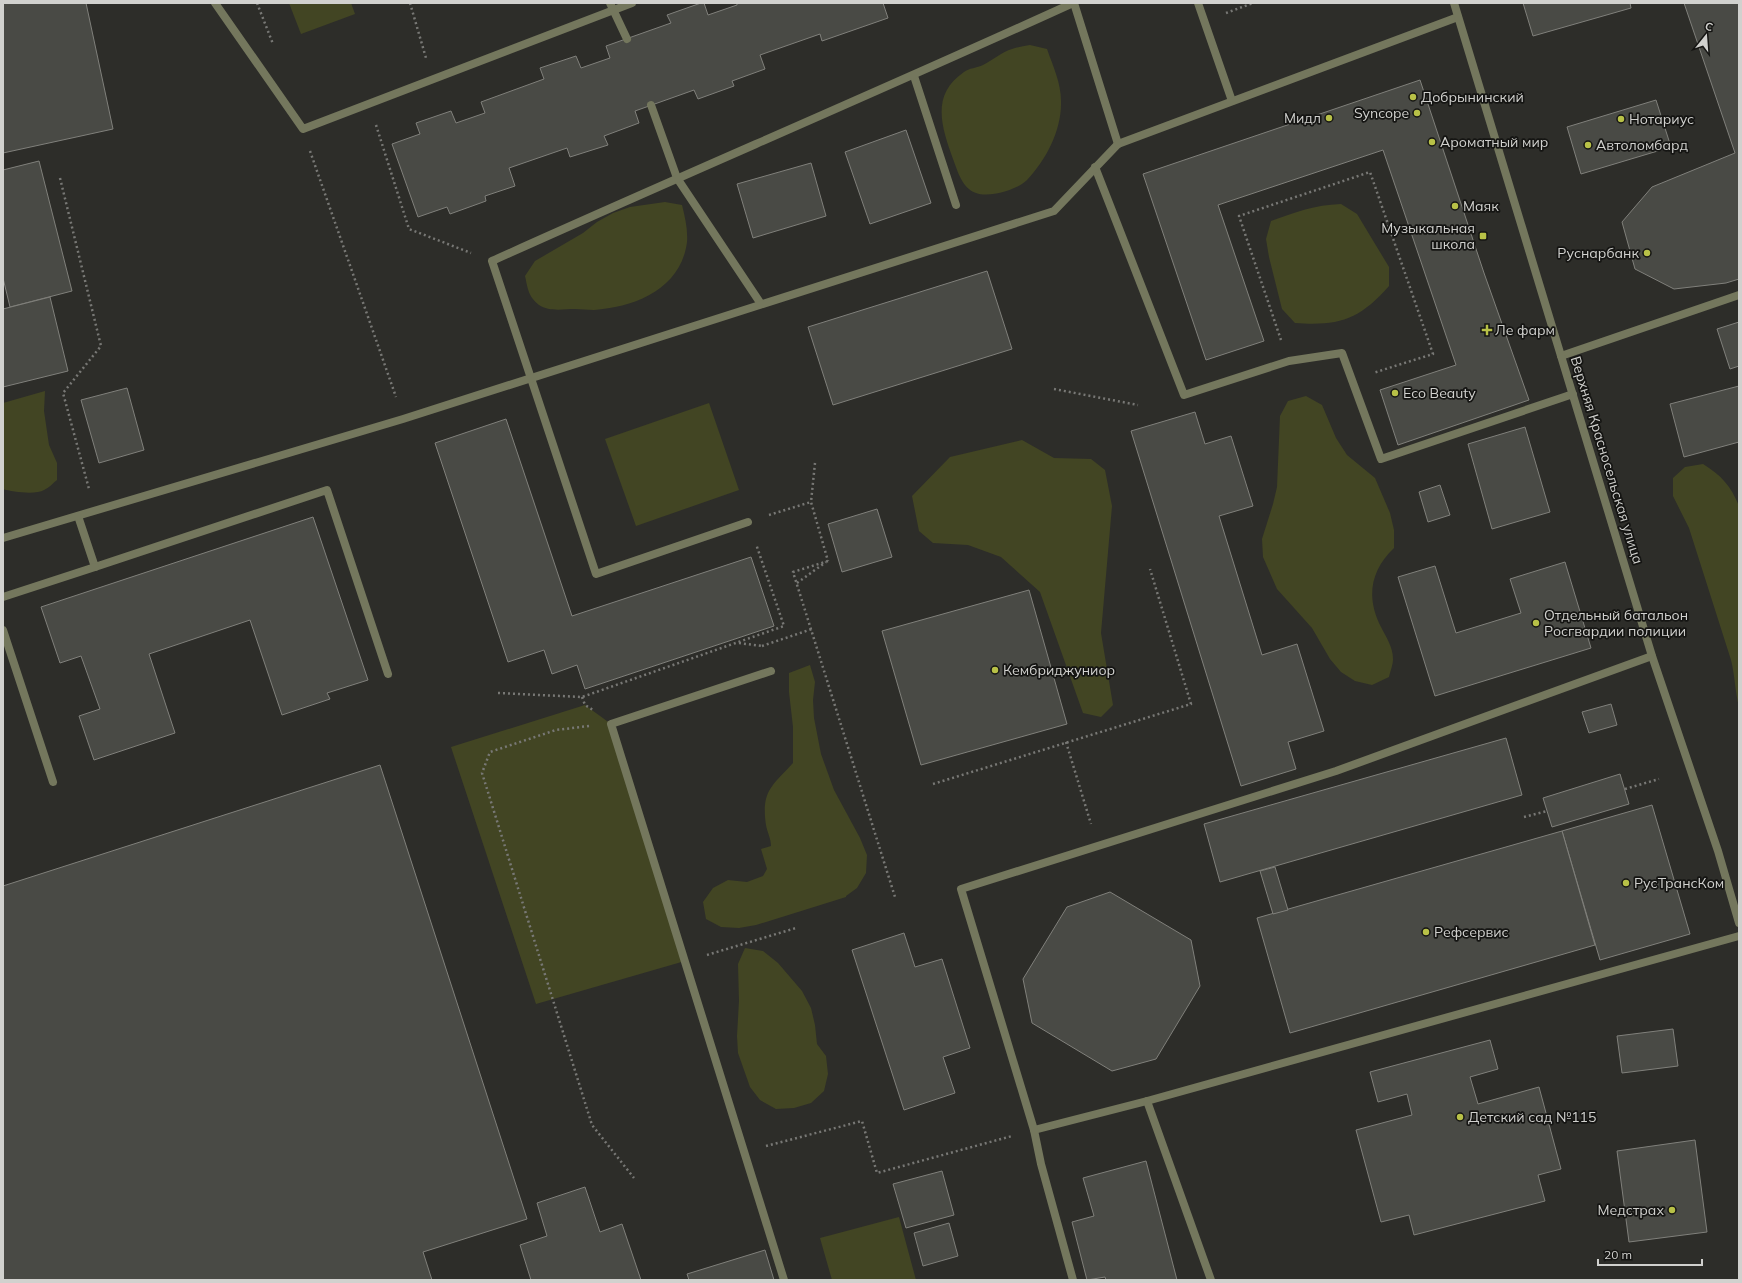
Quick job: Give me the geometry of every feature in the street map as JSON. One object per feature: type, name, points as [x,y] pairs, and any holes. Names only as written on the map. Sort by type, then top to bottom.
[{"type":"street","points":[[215,3],[303,129],[432,80],[612,7],[632,3]]},
{"type":"street","points":[[748,522],[596,574],[492,261],[677,178],[914,76],[1074,3],[1118,144]]},
{"type":"street","points":[[1198,3],[1232,101]]},
{"type":"street","name":"Верхняя Красносельская улица","points":[[1454,3],[1652,656],[1718,851],[1739,923]]},
{"type":"street","points":[[612,7],[627,39]]},
{"type":"street","points":[[3,538],[403,419],[1054,211],[1118,144],[1458,17]]},
{"type":"street","points":[[914,76],[956,205]]},
{"type":"street","points":[[651,105],[677,178],[761,304]]},
{"type":"street","points":[[1095,167],[1184,395],[1289,361],[1342,353],[1381,459],[1573,394]]},
{"type":"street","points":[[1562,356],[1739,295]]},
{"type":"street","points":[[3,597],[327,490],[388,674]]},
{"type":"street","points":[[78,516],[95,567]]},
{"type":"street","points":[[3,630],[53,782]]},
{"type":"street","points":[[1073,1280],[1041,1164],[1034,1130],[961,889],[1336,771],[1652,656]]},
{"type":"street","points":[[771,671],[611,724],[784,1280]]},
{"type":"street","points":[[1034,1130],[1147,1101],[1739,936]]},
{"type":"street","points":[[1147,1101],[1211,1280]]},
{"type":"path","points":[[256,3],[275,49]]},
{"type":"path","points":[[410,3],[432,80]]},
{"type":"path","points":[[1227,13],[1253,3]]},
{"type":"path","points":[[369,104],[409,229],[492,261]]},
{"type":"path","points":[[303,129],[403,419]]},
{"type":"path","points":[[1289,361],[1239,216],[1370,172],[1433,354],[1353,380]]},
{"type":"path","points":[[60,178],[101,346],[64,393],[95,511]]},
{"type":"path","points":[[1054,389],[1138,405]]},
{"type":"path","points":[[815,463],[810,502],[828,561]]},
{"type":"path","points":[[767,516],[810,502]]},
{"type":"path","points":[[498,693],[582,697],[784,626],[748,522]]},
{"type":"path","points":[[828,561],[794,572],[895,896]]},
{"type":"path","points":[[797,583],[828,561]]},
{"type":"path","points":[[933,784],[1191,704],[1150,568]]},
{"type":"path","points":[[762,646],[812,629]]},
{"type":"path","points":[[582,697],[585,705]]},
{"type":"path","points":[[611,724],[556,730],[490,752],[482,773],[592,1125],[634,1178]]},
{"type":"path","points":[[1066,742],[1093,830]]},
{"type":"path","points":[[1624,789],[1659,779]]},
{"type":"path","points":[[1524,817],[1547,811]]},
{"type":"path","points":[[703,956],[796,928]]},
{"type":"path","points":[[765,1146],[862,1121],[877,1172],[1034,1130]]},
{"type":"green space","points":[[289,3],[351,3],[355,14],[301,34]]},
{"type":"green space","points":[[1030,45],[1047,49],[1061,94],[1061,112],[1052,144],[1034,172],[1025,182],[1015,188],[1000,193],[986,195],[976,193],[971,191],[961,179],[945,136],[942,112],[946,91],[953,81],[966,71],[983,65],[1008,50]]},
{"type":"green space","points":[[665,202],[682,205],[687,228],[687,242],[683,258],[676,272],[666,283],[654,292],[640,300],[625,305],[594,310],[547,309],[539,305],[533,298],[529,292],[525,276],[535,261],[583,233],[597,222],[613,213],[630,207]]},
{"type":"green space","points":[[1341,204],[1357,214],[1389,267],[1389,286],[1368,307],[1347,318],[1336,322],[1310,324],[1295,323],[1282,309],[1269,257],[1266,239],[1271,221],[1314,207]]},
{"type":"green space","points":[[45,391],[44,411],[49,445],[57,463],[57,480],[40,492],[30,493],[3,489],[3,403]]},
{"type":"green space","points":[[1306,396],[1322,405],[1336,438],[1347,455],[1375,478],[1390,513],[1394,530],[1394,548],[1386,557],[1375,575],[1372,595],[1376,616],[1391,646],[1393,661],[1389,677],[1372,685],[1355,681],[1341,672],[1330,659],[1312,628],[1277,589],[1263,557],[1262,539],[1277,487],[1280,416],[1288,401]]},
{"type":"green space","points":[[709,403],[739,490],[636,526],[605,439]]},
{"type":"green space","points":[[1022,440],[1054,458],[1091,459],[1105,470],[1112,506],[1101,633],[1113,705],[1101,717],[1083,713],[1040,592],[1001,557],[968,545],[933,543],[919,531],[912,496],[950,457]]},
{"type":"green space","points":[[1703,464],[1715,472],[1725,482],[1733,493],[1739,506],[1739,707],[1731,660],[1689,528],[1673,496],[1673,478],[1685,467]]},
{"type":"green space","points":[[810,665],[815,682],[813,700],[814,718],[821,754],[834,790],[860,838],[867,855],[866,873],[857,888],[846,897],[756,925],[739,928],[721,927],[706,919],[703,902],[713,888],[728,880],[747,882],[763,876],[767,869],[761,849],[771,846],[766,825],[765,804],[774,784],[793,763],[793,727],[789,692],[789,673]]},
{"type":"green space","points":[[585,705],[611,724],[685,961],[536,1004],[451,747]]},
{"type":"green space","points":[[745,948],[763,951],[778,963],[802,991],[811,1008],[817,1044],[826,1056],[828,1074],[824,1091],[811,1103],[794,1108],[776,1109],[760,1100],[750,1087],[738,1053],[737,1036],[739,1001],[738,964]]},
{"type":"green space","points":[[899,1217],[916,1280],[832,1280],[820,1238]]},
{"type":"building","points":[[3,3],[86,3],[113,129],[3,153]]},
{"type":"building","points":[[704,3],[708,15],[737,5],[737,3],[883,3],[888,18],[822,41],[820,34],[760,55],[765,69],[732,81],[734,86],[698,99],[694,90],[635,111],[639,123],[604,136],[608,145],[570,157],[567,148],[509,168],[515,186],[485,196],[486,201],[450,214],[447,207],[418,217],[392,144],[420,134],[416,123],[451,111],[456,123],[485,113],[481,102],[544,79],[540,68],[576,56],[581,68],[610,58],[606,46],[671,23],[667,15]]},
{"type":"building","points":[[1523,3],[1630,3],[1631,8],[1533,36]]},
{"type":"building","points":[[1684,3],[1739,3],[1739,279],[1726,283],[1674,289],[1635,269],[1622,222],[1652,187],[1735,153]]},
{"type":"building","points":[[1420,80],[1484,273],[1529,400],[1398,445],[1380,390],[1456,365],[1383,150],[1218,205],[1264,341],[1206,360],[1143,174]]},
{"type":"building","points":[[1656,100],[1671,147],[1581,174],[1567,127]]},
{"type":"building","points":[[906,130],[931,203],[870,224],[845,152]]},
{"type":"building","points":[[39,161],[72,291],[10,307],[3,278],[3,170]]},
{"type":"building","points":[[811,163],[826,216],[753,238],[737,184]]},
{"type":"building","points":[[987,271],[1012,349],[833,405],[808,327]]},
{"type":"building","points":[[50,297],[68,371],[3,387],[3,309]]},
{"type":"building","points":[[1739,322],[1739,366],[1730,369],[1717,329]]},
{"type":"building","points":[[1739,386],[1739,442],[1684,457],[1670,404]]},
{"type":"building","points":[[127,388],[144,450],[99,463],[81,400]]},
{"type":"building","points":[[1195,412],[1205,444],[1231,436],[1253,506],[1219,516],[1262,655],[1297,644],[1324,731],[1288,742],[1296,769],[1241,786],[1131,431]]},
{"type":"building","points":[[506,419],[572,616],[751,557],[774,626],[585,689],[577,665],[552,674],[544,650],[508,662],[435,443]]},
{"type":"building","points":[[1525,427],[1550,512],[1492,529],[1468,444]]},
{"type":"building","points":[[1440,485],[1450,515],[1428,522],[1419,492]]},
{"type":"building","points":[[877,509],[892,557],[842,572],[828,524]]},
{"type":"building","points":[[313,517],[368,680],[327,693],[330,699],[282,715],[250,620],[149,654],[175,733],[94,760],[79,716],[100,709],[81,656],[60,663],[41,607]]},
{"type":"building","name":"Отдельный батальон Росгвардии полиции","points":[[1565,562],[1591,648],[1435,696],[1398,577],[1435,566],[1456,633],[1521,613],[1510,579]]},
{"type":"building","points":[[1029,590],[1067,724],[921,765],[882,631]]},
{"type":"building","points":[[1611,704],[1617,725],[1589,733],[1582,712]]},
{"type":"building","points":[[1506,738],[1522,795],[1220,882],[1204,824]]},
{"type":"building","points":[[380,765],[527,1219],[423,1252],[432,1280],[3,1280],[3,886]]},
{"type":"building","points":[[1620,774],[1629,804],[1552,827],[1543,798]]},
{"type":"building","name":"РусТрансКом","points":[[1652,805],[1690,934],[1600,960],[1562,831]]},
{"type":"building","name":"Рефсервис","points":[[1562,831],[1595,945],[1290,1033],[1257,918]]},
{"type":"building","points":[[1275,867],[1288,910],[1273,914],[1260,871]]},
{"type":"building","points":[[1110,892],[1191,940],[1200,986],[1156,1059],[1112,1071],[1032,1023],[1023,979],[1067,907]]},
{"type":"building","points":[[904,933],[915,967],[942,959],[970,1048],[943,1057],[955,1093],[904,1110],[852,950]]},
{"type":"building","points":[[1673,1029],[1678,1066],[1622,1073],[1617,1036]]},
{"type":"building","points":[[1490,1040],[1498,1069],[1470,1077],[1478,1104],[1539,1087],[1561,1169],[1538,1175],[1545,1201],[1414,1235],[1409,1215],[1381,1222],[1356,1130],[1412,1115],[1407,1094],[1378,1102],[1370,1072]]},
{"type":"building","points":[[1695,1140],[1707,1232],[1629,1242],[1617,1151]]},
{"type":"building","points":[[1146,1161],[1177,1280],[1106,1280],[1105,1277],[1087,1280],[1072,1222],[1094,1216],[1083,1178]]},
{"type":"building","points":[[942,1171],[954,1215],[906,1228],[893,1184]]},
{"type":"building","points":[[585,1187],[600,1232],[622,1224],[641,1280],[531,1280],[520,1245],[547,1236],[537,1203]]},
{"type":"building","points":[[949,1223],[958,1256],[923,1266],[914,1233]]},
{"type":"building","points":[[765,1250],[774,1280],[689,1280],[687,1274]]},
{"type":"place","name":"Добрынинский","points":[[1413,97]]},
{"type":"place","name":"Syncope","points":[[1417,113]]},
{"type":"place","name":"Мидл","points":[[1329,118]]},
{"type":"place","name":"Нотариус","points":[[1621,119]]},
{"type":"place","name":"Ароматный мир","points":[[1432,142]]},
{"type":"place","name":"Автоломбард","points":[[1588,145]]},
{"type":"place","name":"Маяк","points":[[1455,206]]},
{"type":"place","name":"Музыкальная школа","points":[[1483,236]]},
{"type":"place","name":"Руснарбанк","points":[[1647,253]]},
{"type":"place","name":"Ле фарм","points":[[1487,330]]},
{"type":"place","name":"Eco Beauty","points":[[1395,393]]},
{"type":"place","name":"Отдельный батальон Росгвардии полиции","points":[[1536,623]]},
{"type":"place","name":"Кембриджуниор","points":[[995,670]]},
{"type":"place","name":"РусТрансКом","points":[[1626,883]]},
{"type":"place","name":"Рефсервис","points":[[1426,932]]},
{"type":"place","name":"Детский сад №115","points":[[1460,1117]]},
{"type":"place","name":"Медстрах","points":[[1672,1210]]}]
